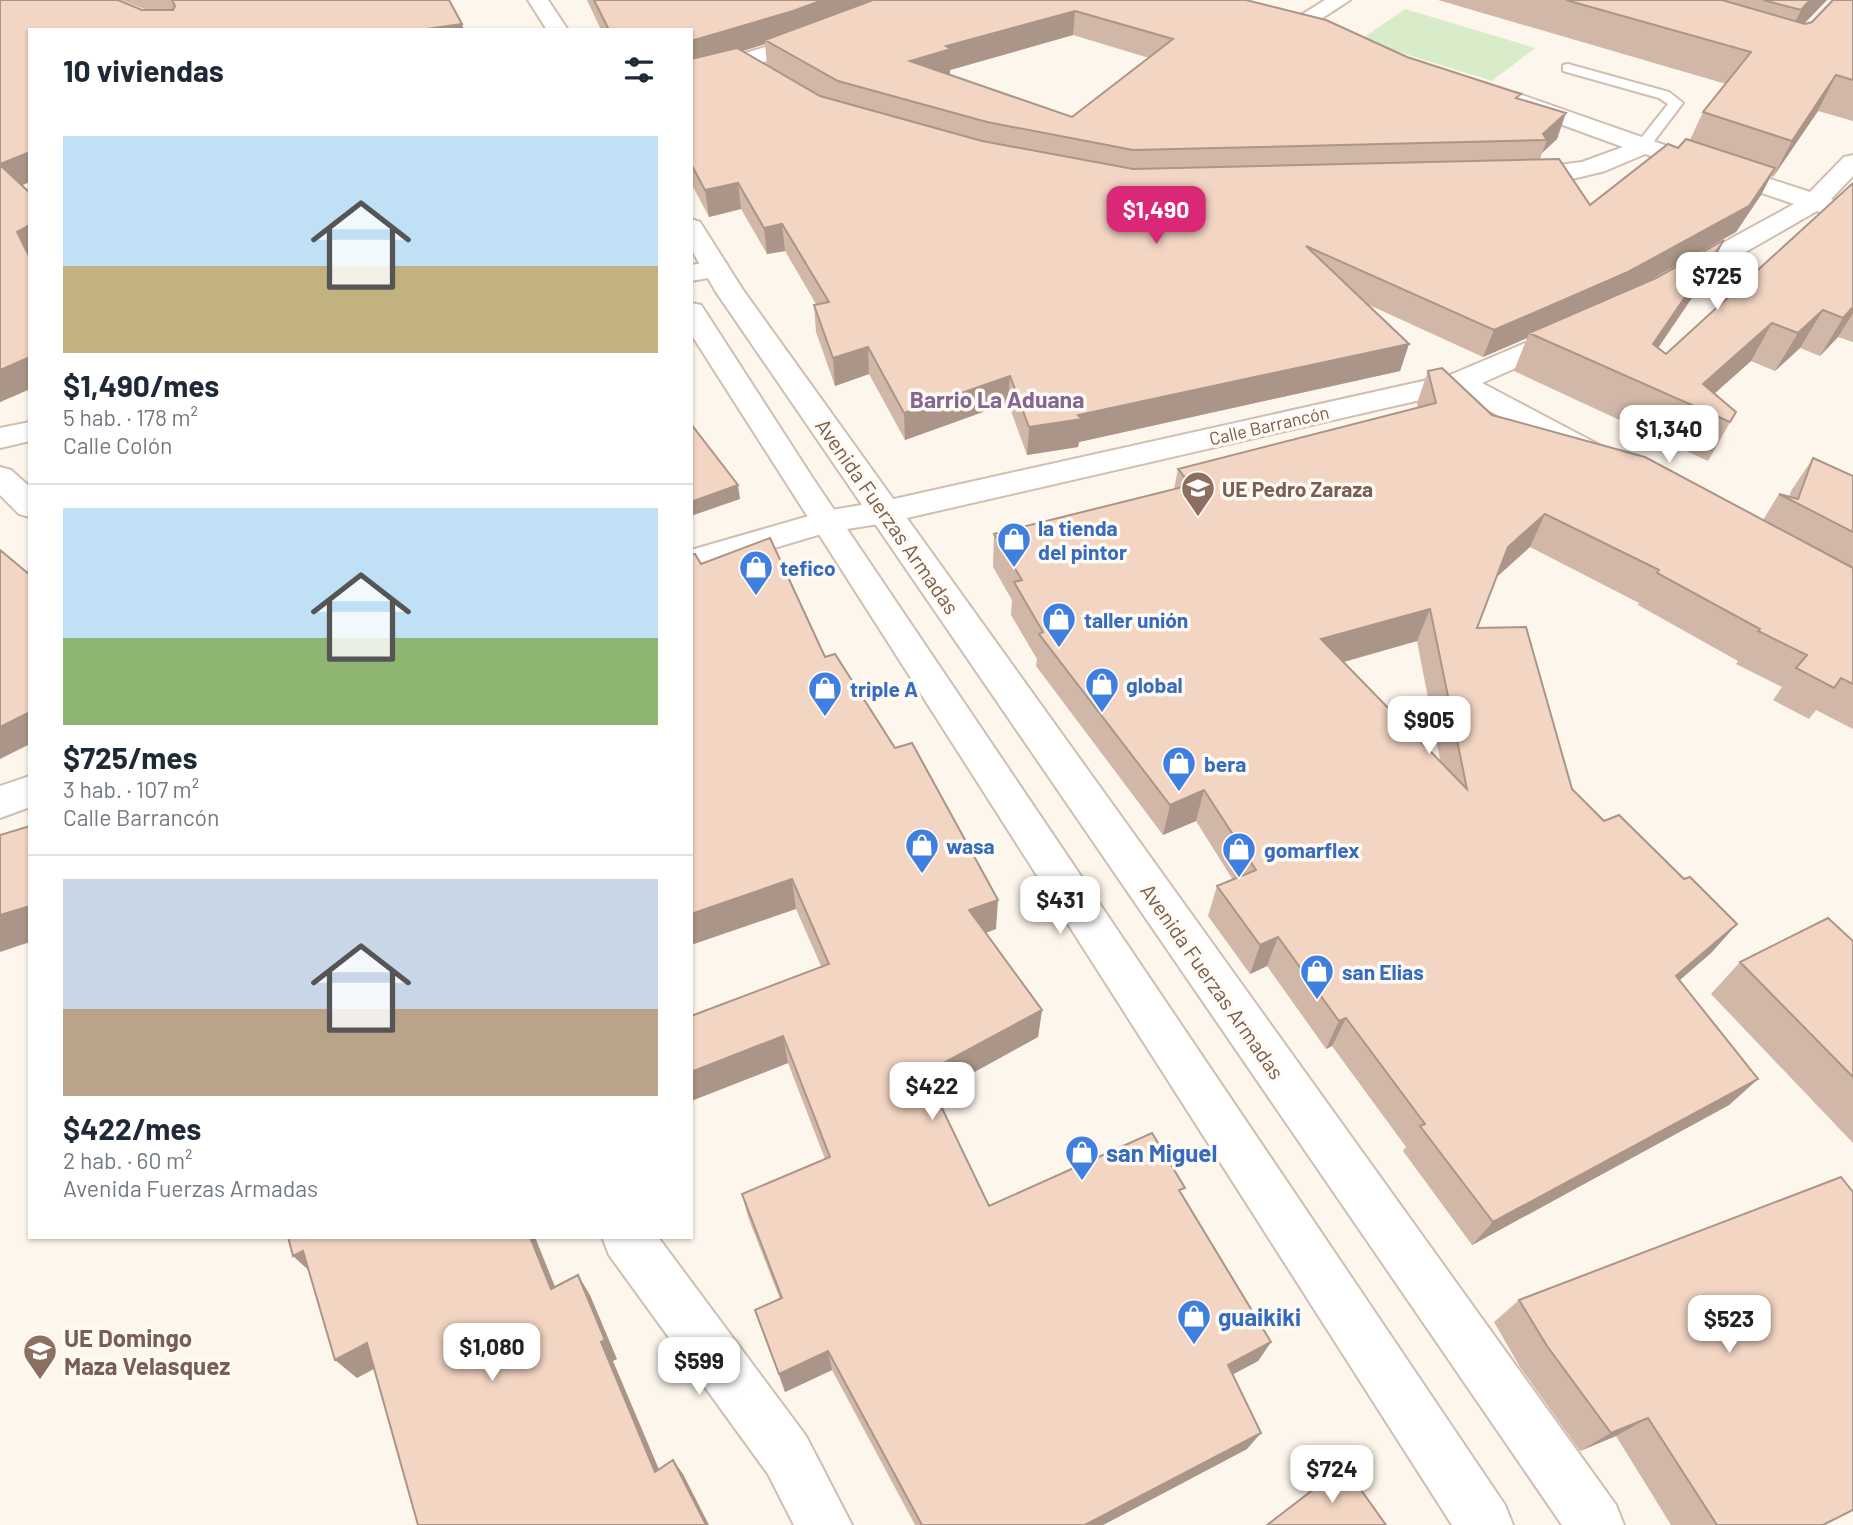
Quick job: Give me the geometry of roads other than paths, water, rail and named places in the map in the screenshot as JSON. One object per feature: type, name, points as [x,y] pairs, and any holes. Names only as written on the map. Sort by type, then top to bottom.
[{"type":"street","points":[[538,0],[557,28]]},
{"type":"street","points":[[693,76],[744,63],[829,36],[913,0]]},
{"type":"street","points":[[1297,26],[1340,0]]},
{"type":"street","points":[[1271,18],[1323,35]]},
{"type":"street","points":[[744,63],[765,76]]},
{"type":"street","points":[[1493,93],[1853,215]]},
{"type":"street","points":[[1500,177],[1585,171],[1611,164],[1643,146]]},
{"type":"street","points":[[1639,301],[1815,202],[1853,162]]},
{"type":"street","name":"Avenida Fuerzas Armadas","points":[[693,232],[704,271],[885,512],[1596,1525]]},
{"type":"street","points":[[693,314],[826,522],[1485,1525]]},
{"type":"street","name":"Calle Barrancón","points":[[693,561],[826,522],[885,512],[1459,382],[1591,323]]},
{"type":"street","points":[[1459,382],[1619,468]]},
{"type":"street","points":[[0,438],[28,431]]},
{"type":"street","points":[[0,477],[28,504]]},
{"type":"street","points":[[0,802],[28,792]]},
{"type":"street","points":[[628,1239],[787,1455],[824,1525]]},
{"type":"lane","points":[[1568,68],[1664,95],[1676,103],[1643,146]]},
{"type":"place","name":"UE Pedro Zaraza","points":[[1198,518]]},
{"type":"place","name":"la tienda del pintor","points":[[1014,569]]},
{"type":"place","name":"tefico","points":[[756,597]]},
{"type":"place","name":"taller unión","points":[[1059,649]]},
{"type":"place","name":"global","points":[[1102,714]]},
{"type":"place","name":"triple A","points":[[825,718]]},
{"type":"place","name":"bera","points":[[1179,793]]},
{"type":"place","name":"wasa","points":[[922,875]]},
{"type":"place","name":"gomarflex","points":[[1239,879]]},
{"type":"place","name":"san Elias","points":[[1317,1001]]},
{"type":"place","name":"san Miguel","points":[[1082,1182]]},
{"type":"place","name":"guaikiki","points":[[1194,1346]]},
{"type":"place","name":"UE Domingo Maza Velasquez","points":[[40,1381]]},
{"type":"district","name":"Barrio La Aduana","points":[[997,399]]}]
